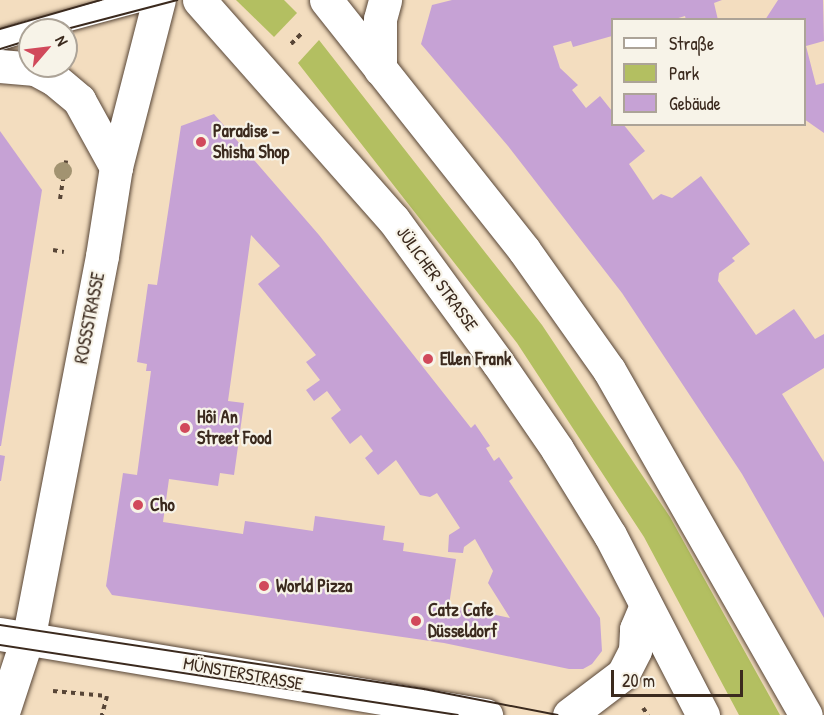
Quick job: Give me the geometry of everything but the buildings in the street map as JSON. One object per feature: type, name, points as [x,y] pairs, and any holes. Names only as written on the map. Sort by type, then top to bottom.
[{"type":"main road","name":"ROSSSTRASSE","points":[[7,701],[14,635],[102,256],[116,167],[159,0]]},
{"type":"main road","name":"JÜLICHER STRASSE","points":[[199,0],[393,219],[557,449],[610,536],[703,715]]},
{"type":"main road","points":[[380,69],[380,19],[385,0]]},
{"type":"main road","points":[[318,13],[380,69],[524,250],[609,370],[806,715]]},
{"type":"main road","points":[[0,66],[34,69],[79,100],[116,167]]},
{"type":"main road","points":[[569,715],[623,674],[634,650],[636,630],[646,606]]},
{"type":"main road","name":"MÜNSTERSTRASSE","points":[[14,635],[486,715]]},
{"type":"lane","points":[[75,18],[142,0]]},
{"type":"lane","points":[[0,39],[18,34]]},
{"type":"path","points":[[286,49],[318,13]]},
{"type":"path","points":[[7,701],[107,696],[102,715]]},
{"type":"green space","points":[[236,0],[284,0],[297,13],[274,37]]},
{"type":"green space","points":[[319,40],[542,325],[670,517],[780,715],[739,715],[644,537],[517,343],[298,63]]},
{"type":"tram line","points":[[0,29],[101,0]]},
{"type":"tram line","points":[[78,26],[177,0]]},
{"type":"tram line","points":[[0,49],[18,44]]},
{"type":"tram line","points":[[0,625],[424,689],[558,715]]},
{"type":"tram line","points":[[0,645],[458,715]]},
{"type":"place","name":"Paradise – Shisha Shop","points":[[201,142]]},
{"type":"place","name":"Ellen Frank","points":[[428,359]]},
{"type":"place","name":"Hôi An Street Food","points":[[185,428]]},
{"type":"place","name":"Cho","points":[[138,505]]},
{"type":"place","name":"World Pizza","points":[[264,586]]},
{"type":"place","name":"Catz Cafe Düsseldorf","points":[[416,621]]}]
